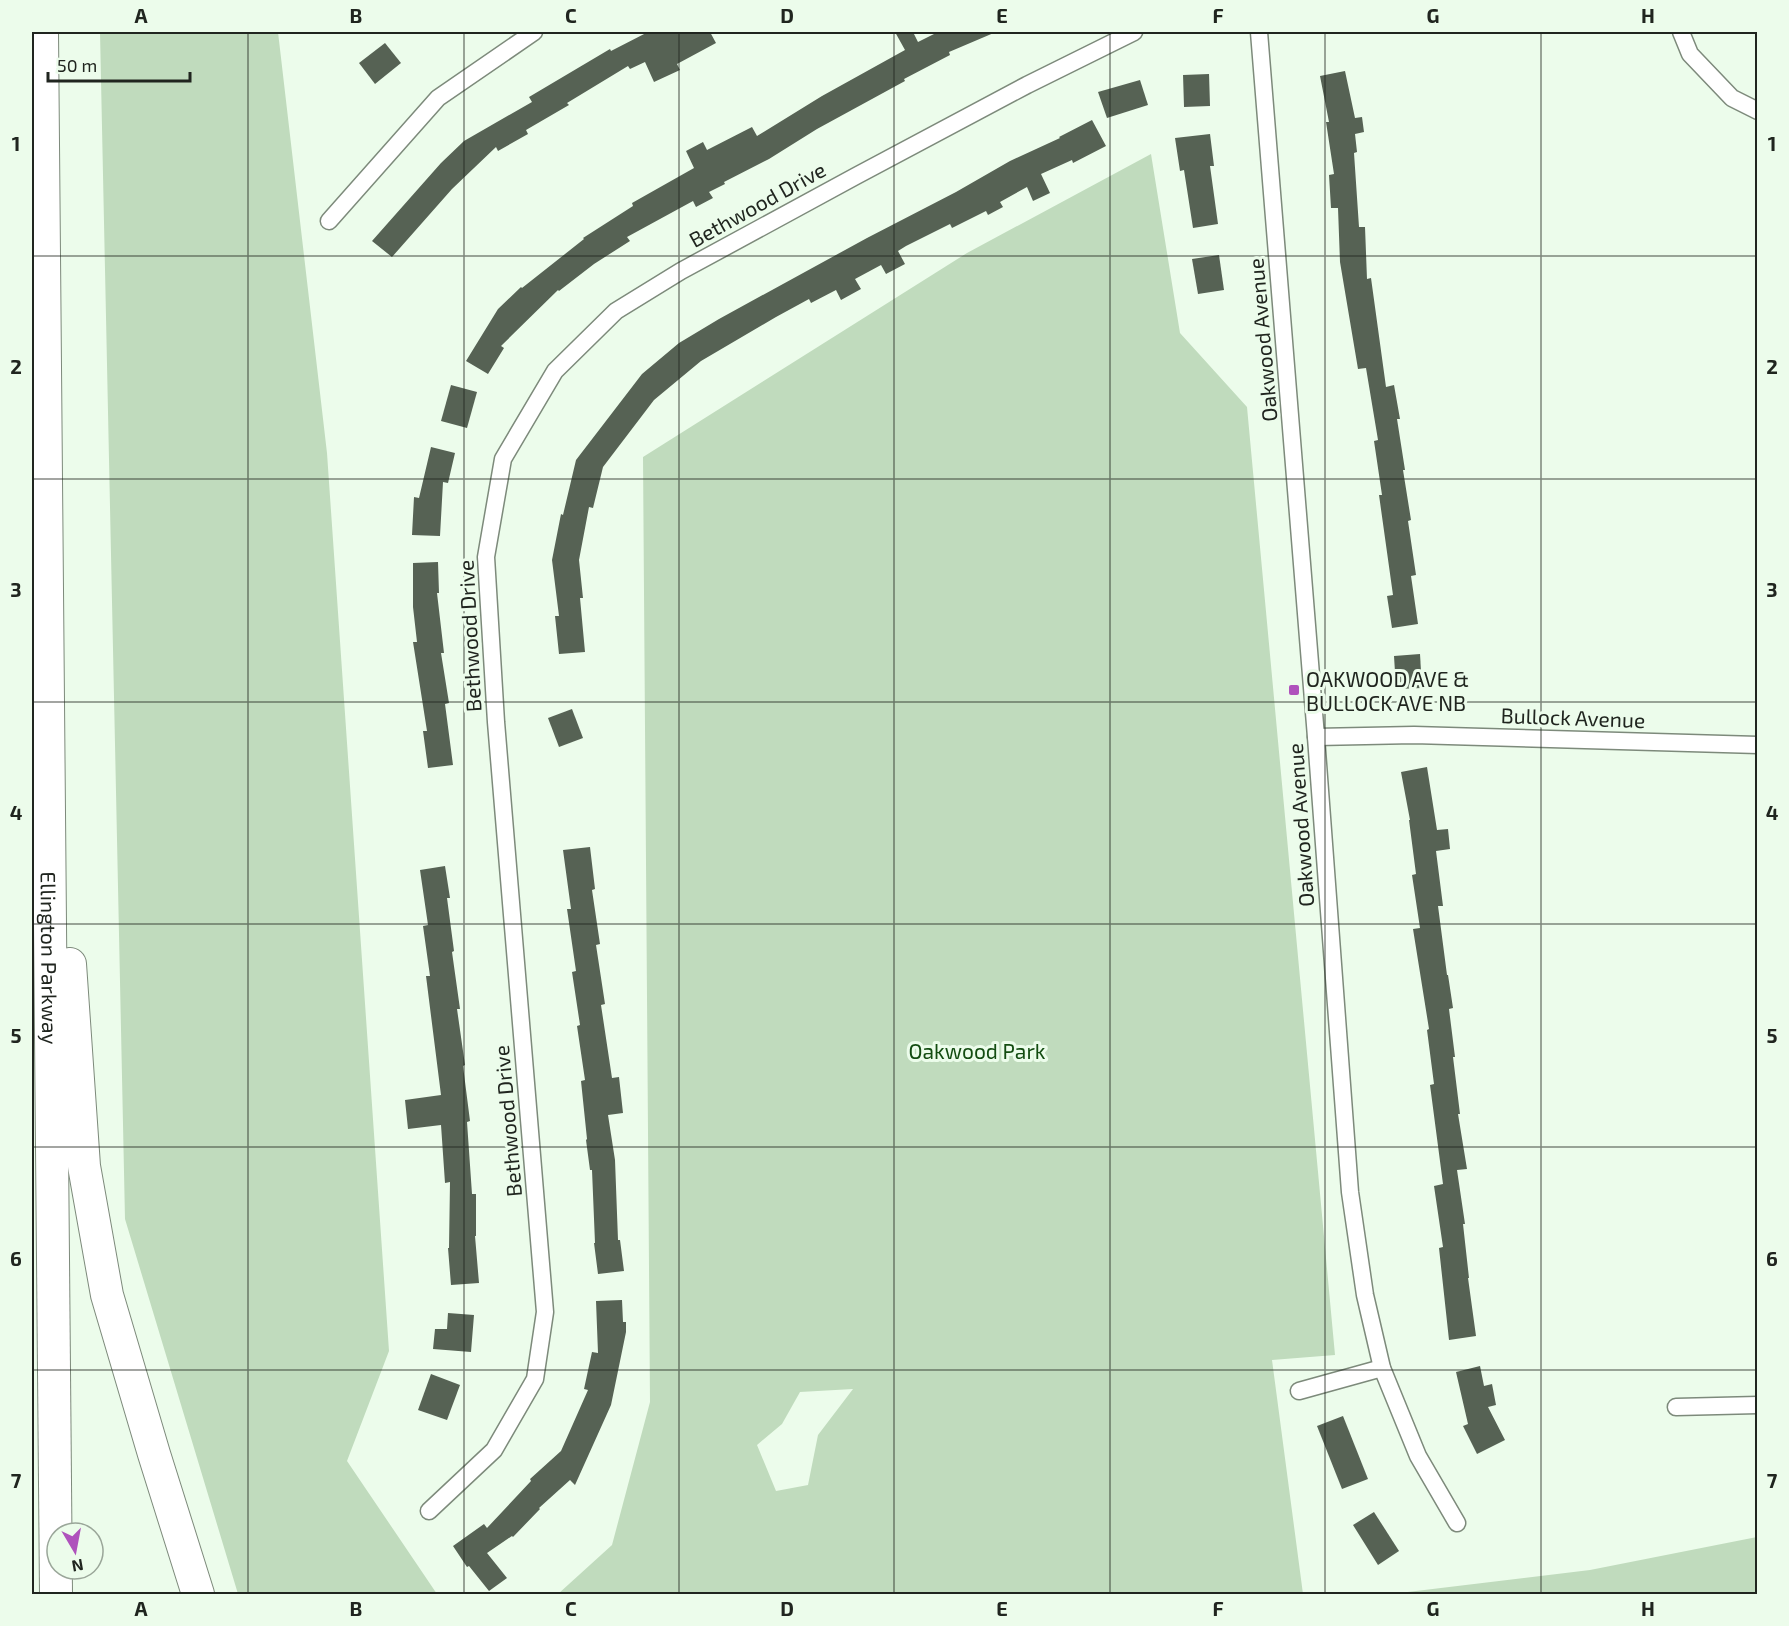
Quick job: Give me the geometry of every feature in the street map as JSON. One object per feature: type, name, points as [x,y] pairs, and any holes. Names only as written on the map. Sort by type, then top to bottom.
[{"type":"highway","name":"Ellington Parkway","points":[[42,32],[56,1594]]},
{"type":"highway","points":[[46,538],[75,1055],[84,1166],[107,1295],[198,1594]]},
{"type":"street","points":[[330,221],[438,98],[534,32]]},
{"type":"street","name":"Bethwood Drive","points":[[429,1511],[494,1450],[535,1379],[545,1312],[496,722],[486,557],[503,459],[555,371],[616,311],[681,271],[835,187],[1017,90],[1134,32]]},
{"type":"street","name":"Oakwood Avenue","points":[[1259,32],[1350,1192],[1365,1295],[1382,1368],[1418,1456],[1457,1523]]},
{"type":"street","points":[[1681,32],[1690,54],[1732,98],[1758,111]]},
{"type":"street","name":"Bullock Avenue","points":[[1316,737],[1414,735],[1758,745]]},
{"type":"street","points":[[1299,1391],[1382,1368]]},
{"type":"street","points":[[1676,1407],[1758,1405]]},
{"type":"green space","points":[[100,32],[278,32],[327,453],[389,1351],[347,1461],[437,1594],[238,1594],[125,1219]]},
{"type":"green space","name":"Oakwood Park","points":[[1151,154],[1180,333],[1247,407],[1335,1355],[1272,1360],[1303,1594],[558,1594],[612,1545],[650,1402],[643,457],[967,253]],"holes":[[[853,1389],[818,1435],[808,1485],[776,1491],[757,1445],[782,1424],[800,1392]]]},
{"type":"green space","points":[[1757,1537],[1757,1594],[1391,1594],[1590,1570]]},
{"type":"building","points":[[648,32],[710,32],[716,43],[677,64],[680,70],[654,82],[645,62],[630,69],[628,66],[526,130],[528,134],[498,151],[496,147],[452,189],[392,257],[372,241],[441,163],[464,141],[532,102],[529,97],[610,49],[611,51]]},
{"type":"building","points":[[895,32],[913,32],[918,42],[938,32],[996,32],[949,52],[950,55],[904,79],[905,81],[817,129],[769,159],[724,182],[725,184],[709,192],[713,198],[696,207],[693,201],[627,237],[630,241],[558,290],[501,346],[504,348],[488,374],[466,361],[498,309],[521,287],[583,238],[633,206],[632,203],[694,168],[686,151],[703,142],[707,150],[752,127],[757,136],[822,96],[905,50]]},
{"type":"building","points":[[385,43],[401,63],[375,84],[359,63]]},
{"type":"building","points":[[1345,71],[1355,118],[1362,117],[1364,132],[1355,134],[1357,152],[1354,153],[1359,227],[1365,227],[1367,279],[1371,278],[1386,387],[1394,385],[1400,419],[1397,419],[1416,575],[1411,576],[1418,624],[1392,628],[1387,596],[1393,595],[1374,441],[1378,440],[1366,368],[1358,369],[1340,262],[1338,208],[1331,208],[1329,175],[1334,174],[1326,122],[1329,122],[1320,76]]},
{"type":"building","points":[[1209,74],[1210,106],[1184,107],[1183,75]]},
{"type":"building","points":[[1140,80],[1148,105],[1107,118],[1098,92]]},
{"type":"building","points":[[1092,120],[1106,146],[1073,163],[1072,160],[1041,174],[1050,193],[1033,201],[1027,187],[1000,202],[1003,207],[988,215],[986,211],[952,228],[950,224],[906,246],[898,251],[905,264],[886,274],[881,265],[855,279],[861,289],[841,300],[836,290],[811,303],[809,299],[701,361],[654,400],[603,467],[593,508],[589,507],[579,560],[585,652],[559,654],[555,616],[559,616],[552,560],[561,514],[563,515],[576,460],[642,374],[679,343],[719,319],[1010,161]]},
{"type":"building","points":[[1210,134],[1214,166],[1210,166],[1218,224],[1193,228],[1184,170],[1180,171],[1175,138]]},
{"type":"building","points":[[1219,255],[1224,290],[1198,294],[1192,259]]},
{"type":"building","points":[[451,385],[477,392],[467,428],[441,421]]},
{"type":"building","points":[[431,447],[455,453],[448,483],[443,482],[440,536],[412,535],[414,497],[419,498]]},
{"type":"building","points":[[438,562],[439,593],[437,593],[444,653],[441,653],[449,703],[445,704],[453,765],[428,768],[423,731],[427,731],[413,642],[417,642],[413,607],[413,563]]},
{"type":"building","points":[[1420,654],[1422,688],[1396,689],[1394,656]]},
{"type":"building","points":[[572,709],[583,738],[559,747],[548,718]]},
{"type":"building","points":[[1427,767],[1437,830],[1448,829],[1450,849],[1436,851],[1443,906],[1438,906],[1453,1008],[1449,1009],[1455,1057],[1453,1057],[1460,1114],[1458,1114],[1467,1169],[1457,1170],[1465,1224],[1463,1224],[1468,1278],[1476,1336],[1449,1340],[1439,1248],[1443,1247],[1434,1186],[1443,1184],[1430,1085],[1434,1084],[1427,1030],[1429,1029],[1413,929],[1420,928],[1412,875],[1416,874],[1410,820],[1401,772]]},
{"type":"building","points":[[590,847],[595,889],[592,890],[600,944],[596,945],[605,1004],[601,1005],[612,1078],[619,1077],[623,1113],[608,1115],[615,1160],[618,1240],[620,1240],[624,1271],[598,1274],[594,1243],[592,1170],[590,1170],[586,1140],[581,1081],[585,1080],[572,972],[576,971],[567,909],[571,909],[563,850]]},
{"type":"building","points":[[445,866],[450,898],[447,898],[454,951],[452,952],[460,1009],[457,1009],[470,1121],[467,1122],[472,1194],[476,1194],[475,1236],[479,1283],[451,1285],[448,1248],[450,1182],[445,1183],[441,1125],[408,1129],[405,1100],[441,1095],[426,976],[430,976],[423,926],[428,925],[420,870]]},
{"type":"building","points":[[622,1300],[626,1332],[611,1405],[575,1485],[570,1480],[539,1508],[513,1537],[487,1553],[507,1578],[489,1591],[469,1566],[467,1567],[453,1546],[484,1524],[487,1528],[531,1481],[530,1479],[561,1451],[588,1390],[584,1389],[592,1352],[598,1353],[596,1301]]},
{"type":"building","points":[[448,1313],[474,1315],[471,1352],[433,1349],[435,1329],[447,1329]]},
{"type":"building","points":[[1480,1366],[1484,1386],[1492,1384],[1496,1405],[1488,1407],[1505,1440],[1477,1454],[1463,1426],[1468,1424],[1456,1372]]},
{"type":"building","points":[[431,1374],[460,1385],[447,1420],[418,1410]]},
{"type":"building","points":[[1343,1416],[1368,1479],[1342,1489],[1317,1426]]},
{"type":"building","points":[[1374,1512],[1399,1551],[1378,1565],[1353,1525]]},
{"type":"place","name":"OAKWOOD AVE & BULLOCK AVE NB","points":[[1294,690]]}]
